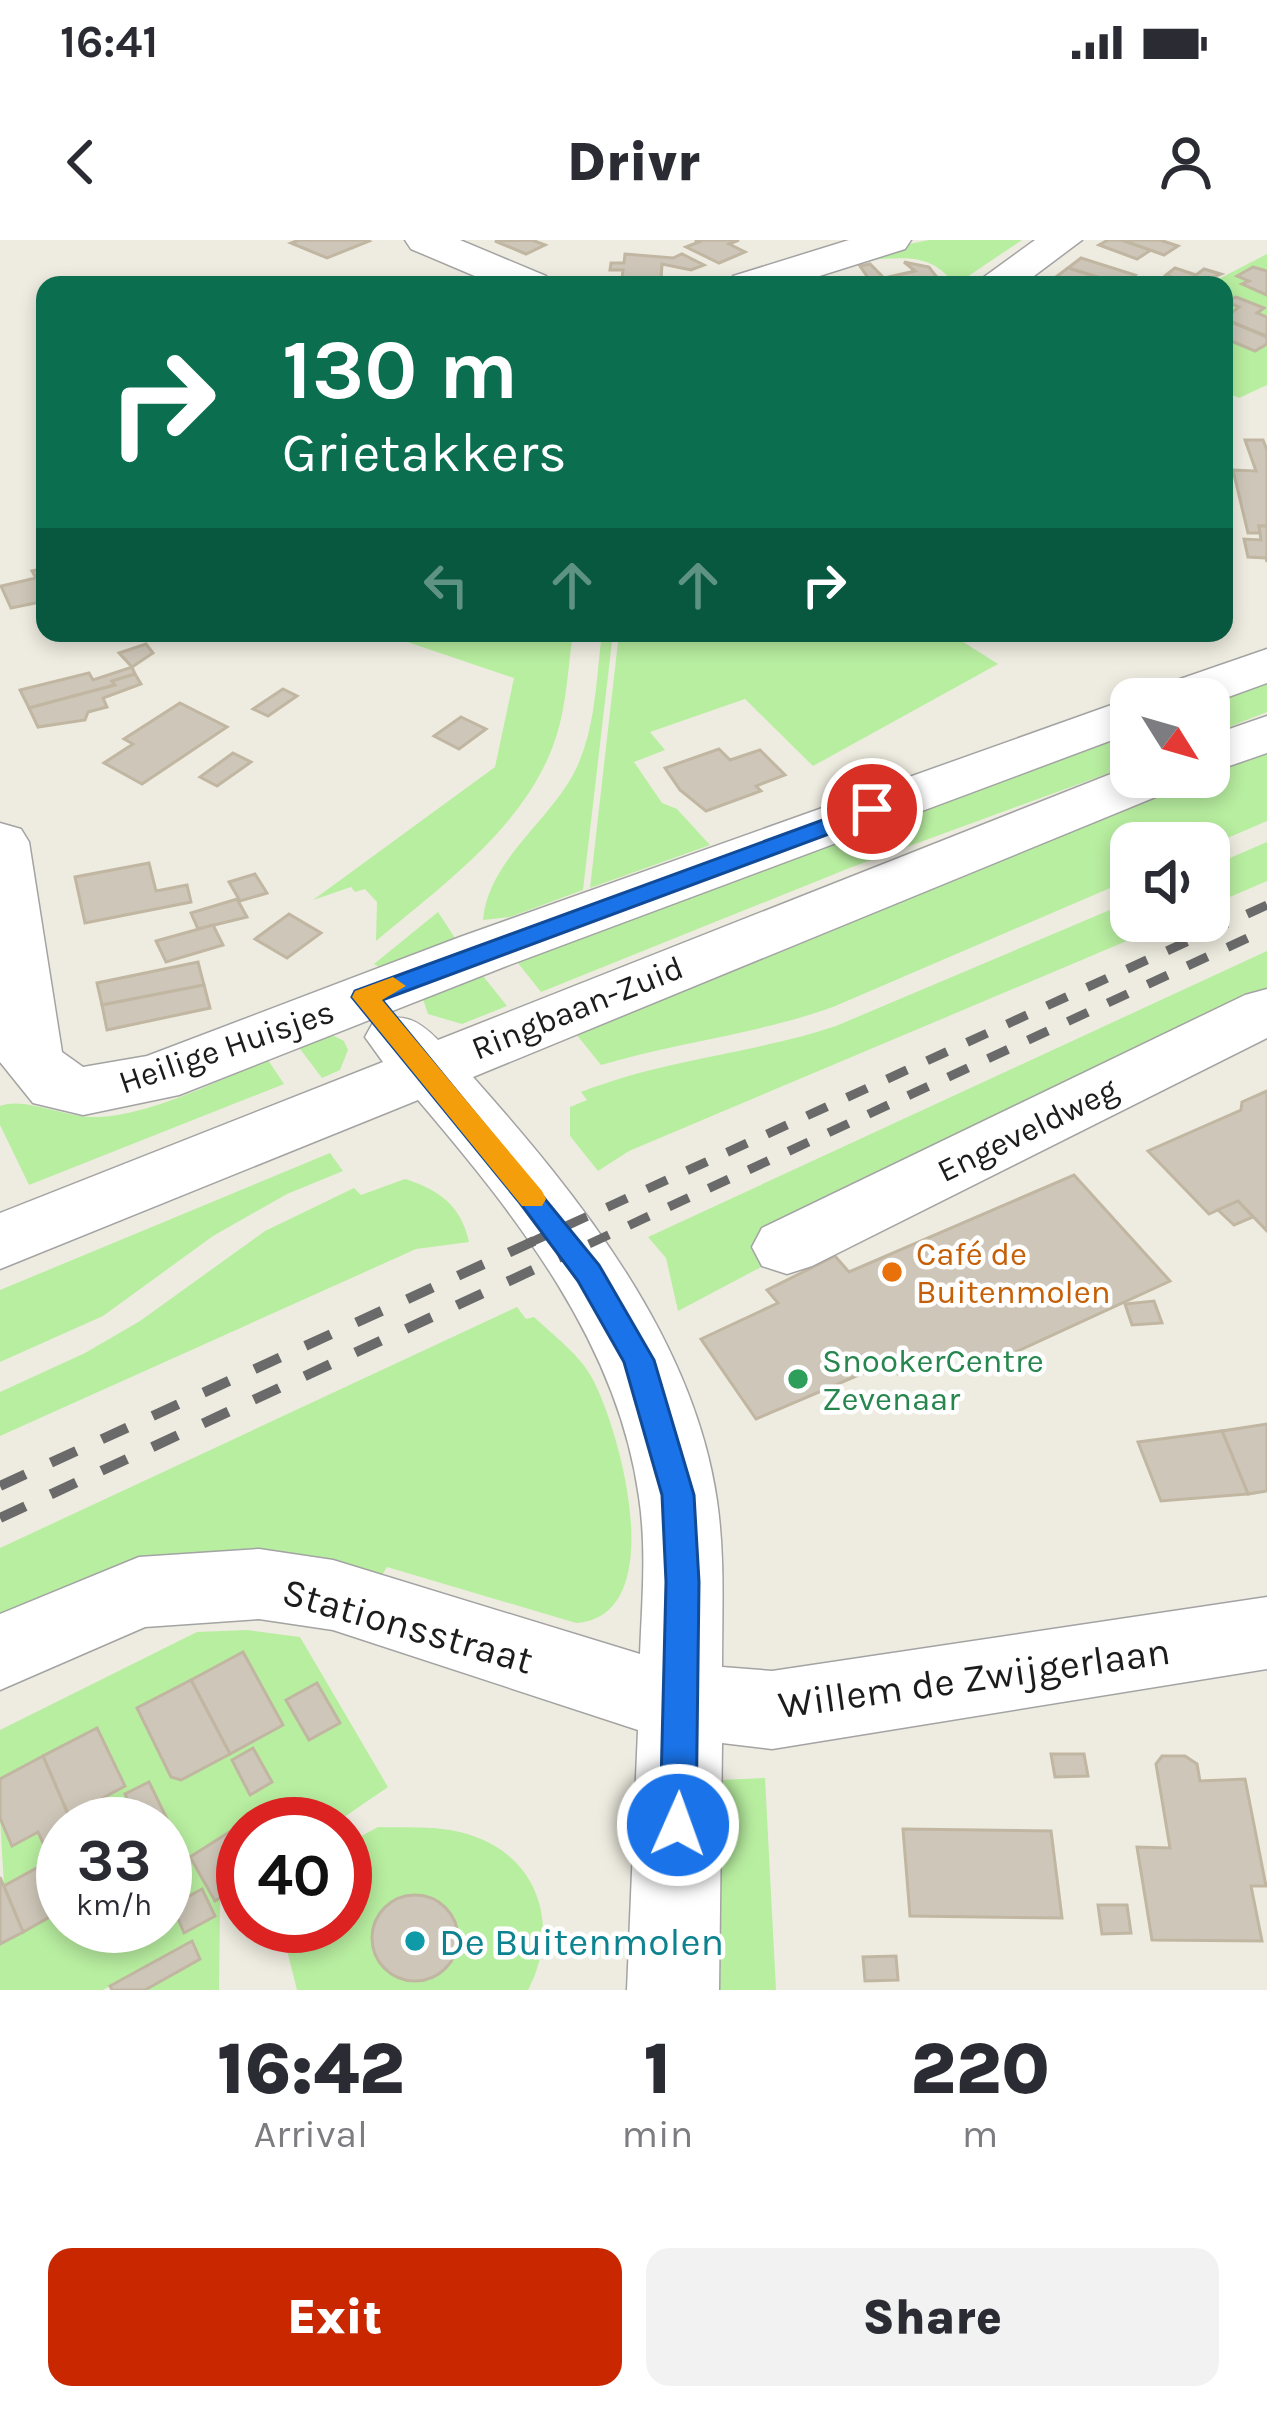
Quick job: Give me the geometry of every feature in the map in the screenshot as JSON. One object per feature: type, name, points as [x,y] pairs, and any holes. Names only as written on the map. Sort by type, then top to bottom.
[{"type":"street","points":[[425,240],[510,276]]},
{"type":"street","points":[[777,276],[891,240]]},
{"type":"street","points":[[1008,276],[1062,240]]},
{"type":"street","points":[[1229,678],[1267,664]]},
{"type":"street","points":[[674,1990],[681,1701],[678,1495],[638,1360],[588,1273],[427,1068],[364,997],[1110,722]]},
{"type":"street","points":[[1230,748],[1267,733]]},
{"type":"street","name":"Ringbaan-Zuid","points":[[0,1242],[1110,795]]},
{"type":"street","name":"Heilige Huisjes","points":[[0,842],[31,1060],[41,1076],[56,1086],[83,1091],[157,1078],[364,997]]},
{"type":"street","name":"Engeveldweg","points":[[787,1247],[1267,1011]]},
{"type":"street","name":"Stationsstraat","points":[[0,1653],[139,1592],[259,1584],[333,1595],[620,1688],[681,1701]]},
{"type":"street","name":"Willem de Zwijgerlaan","points":[[681,1701],[772,1710],[1267,1633]]},
{"type":"green space","points":[[929,240],[1022,240],[968,276],[948,276],[918,260],[867,260],[885,249]]},
{"type":"green space","points":[[1267,254],[1267,385],[1239,398],[1233,395],[1233,276],[1224,276]]},
{"type":"green space","points":[[408,642],[572,642],[557,734],[527,796],[506,824],[456,874],[376,941],[377,902],[365,889],[355,892],[351,887],[313,900],[495,767],[514,678]]},
{"type":"green space","points":[[601,642],[612,642],[583,890],[510,917],[483,920],[487,899],[507,860],[575,771],[594,704]]},
{"type":"green space","points":[[618,642],[963,642],[998,664],[813,766],[745,699],[650,732],[665,750],[634,762],[662,803],[677,809],[710,845],[590,888]]},
{"type":"green space","points":[[1267,675],[1267,712],[1230,727],[1230,689]]},
{"type":"green space","points":[[1110,734],[1110,773],[852,867],[541,992],[510,953]]},
{"type":"green space","points":[[1267,748],[1267,821],[1230,837],[1230,822],[1110,822],[1110,888],[833,1007],[601,1065],[576,1034],[1147,798],[1230,798],[1230,763]]},
{"type":"green space","points":[[1267,842],[1267,881],[1230,897],[1230,858]]},
{"type":"green space","points":[[1110,910],[1110,942],[1124,942],[629,1151],[598,1171],[570,1136],[570,1107],[587,1100],[581,1092],[836,1026]]},
{"type":"green space","points":[[438,912],[455,938],[379,967],[374,964]]},
{"type":"green space","points":[[1267,951],[1267,999],[678,1311],[666,1258],[648,1237]]},
{"type":"green space","points":[[475,966],[507,1006],[462,1024],[428,1014],[422,996]]},
{"type":"green space","points":[[322,1030],[344,1041],[348,1050],[340,1070],[322,1078],[291,1037]]},
{"type":"green space","points":[[268,1060],[284,1084],[29,1185],[0,1125],[0,1106],[22,1104],[87,1117],[121,1114],[185,1095]]},
{"type":"green space","points":[[330,1153],[343,1171],[287,1194],[213,1236],[103,1316],[0,1362],[0,1290]]},
{"type":"green space","points":[[405,1179],[447,1201],[469,1242],[416,1249],[0,1436],[0,1392],[85,1353],[140,1321],[265,1231],[354,1188],[361,1195]]},
{"type":"green space","points":[[517,1307],[526,1319],[534,1317],[587,1370],[615,1437],[625,1476],[631,1556],[623,1589],[605,1613],[576,1623],[387,1567],[379,1580],[0,1626],[0,1548]]},
{"type":"green space","points":[[247,1630],[300,1637],[388,1787],[372,1798],[216,1797],[219,1990],[145,1990],[200,1959],[192,1941],[192,1797],[104,1797],[124,1786],[97,1729],[0,1779],[0,1730],[197,1632]],"holes":[[[243,1653],[282,1725],[181,1780],[171,1777],[137,1708]]]},
{"type":"green space","points":[[765,1778],[776,1990],[711,1990],[720,1780]]},
{"type":"green space","points":[[0,1818],[12,1846],[36,1833],[36,1868],[4,1886]]},
{"type":"green space","points":[[372,1830],[462,1832],[515,1861],[529,1879],[543,1921],[538,1967],[528,1990],[297,1990],[288,1953],[372,1953]]},
{"type":"green space","points":[[36,1924],[36,1953],[170,1953],[103,1990],[0,1990],[0,1944]]},
{"type":"building","points":[[532,240],[545,245],[526,254],[495,241]]},
{"type":"building","points":[[695,240],[739,240],[729,244],[745,252],[719,263],[686,247],[699,242]]},
{"type":"building","points":[[1108,240],[1151,250],[1137,259],[1099,245]]},
{"type":"building","points":[[1122,240],[1160,240],[1178,246],[1164,255]]},
{"type":"building","points":[[369,241],[327,258],[291,243]]},
{"type":"building","points":[[625,254],[673,258],[682,254],[704,265],[691,270],[662,264],[661,276],[622,276],[623,270],[610,270],[611,263],[624,263]]},
{"type":"building","points":[[1081,258],[1135,275],[1093,276],[1068,268]]},
{"type":"building","points":[[904,262],[929,267],[936,276],[893,276],[915,271]]},
{"type":"building","points":[[870,264],[882,276],[867,276],[860,266]]},
{"type":"building","points":[[1253,267],[1267,271],[1267,295],[1242,284],[1249,281],[1237,276]]},
{"type":"building","points":[[1068,268],[1093,276],[1057,276]]},
{"type":"building","points":[[1175,268],[1196,275],[1204,269],[1221,274],[1216,276],[1166,275]]},
{"type":"building","points":[[1233,299],[1264,308],[1257,313],[1267,317],[1267,336],[1233,323],[1233,312],[1239,307]]},
{"type":"building","points":[[1233,323],[1267,337],[1267,344],[1255,351],[1233,342]]},
{"type":"building","points":[[1245,440],[1263,440],[1267,450],[1267,526],[1259,526],[1260,533],[1248,533],[1233,470],[1256,471]]},
{"type":"building","points":[[1259,526],[1267,526],[1267,562],[1266,558],[1248,557],[1244,539],[1261,540]]},
{"type":"building","points":[[36,578],[36,603],[11,608],[1,586]]},
{"type":"building","points":[[146,644],[153,653],[132,667],[119,653]]},
{"type":"building","points":[[132,667],[135,674],[112,681],[115,685],[29,708],[20,690],[89,673],[93,680]]},
{"type":"building","points":[[135,674],[141,684],[103,698],[107,707],[88,712],[85,720],[38,727],[29,708],[115,685],[112,681]]},
{"type":"building","points":[[283,689],[297,696],[268,716],[253,709]]},
{"type":"building","points":[[180,703],[227,727],[142,784],[104,763],[133,744],[124,739]]},
{"type":"building","points":[[461,717],[486,729],[459,749],[434,736]]},
{"type":"building","points":[[719,749],[730,760],[760,750],[785,775],[756,786],[761,791],[706,811],[680,790],[665,768]]},
{"type":"building","points":[[233,753],[251,762],[217,786],[200,777]]},
{"type":"building","points":[[149,863],[156,891],[187,885],[191,902],[85,923],[75,877]]},
{"type":"building","points":[[255,874],[267,893],[240,901],[229,882]]},
{"type":"building","points":[[237,899],[247,917],[198,929],[191,913]]},
{"type":"building","points":[[289,914],[321,933],[287,958],[255,939]]},
{"type":"building","points":[[213,925],[223,945],[166,962],[156,941]]},
{"type":"building","points":[[198,962],[204,985],[102,1005],[97,983]]},
{"type":"building","points":[[204,985],[210,1008],[107,1030],[102,1005]]},
{"type":"building","points":[[1267,1091],[1267,1231],[1238,1201],[1209,1214],[1148,1151],[1241,1110],[1242,1102]]},
{"type":"building","points":[[1074,1175],[1170,1281],[972,1372],[954,1348],[898,1374],[889,1362],[756,1419],[701,1339],[778,1303],[767,1290],[835,1256],[849,1272]]},
{"type":"building","points":[[1238,1201],[1253,1217],[1234,1225],[1218,1210]]},
{"type":"building","points":[[1154,1301],[1162,1323],[1132,1325],[1125,1304]]},
{"type":"building","points":[[1267,1424],[1267,1491],[1248,1494],[1222,1431]]},
{"type":"building","points":[[1222,1431],[1248,1494],[1161,1501],[1138,1442]]},
{"type":"building","points":[[243,1652],[283,1725],[230,1754],[191,1680]]},
{"type":"building","points":[[191,1680],[230,1754],[181,1780],[171,1777],[137,1708]]},
{"type":"building","points":[[317,1683],[340,1723],[309,1740],[286,1700]]},
{"type":"building","points":[[97,1728],[125,1786],[104,1797],[61,1797],[43,1756]]},
{"type":"building","points":[[253,1748],[272,1782],[250,1795],[232,1760]]},
{"type":"building","points":[[1051,1754],[1084,1754],[1088,1776],[1055,1777]]},
{"type":"building","points":[[43,1756],[60,1797],[36,1797],[36,1833],[12,1846],[0,1818],[0,1779]]},
{"type":"building","points":[[1162,1756],[1185,1756],[1197,1764],[1200,1781],[1245,1779],[1266,1886],[1251,1886],[1262,1941],[1152,1940],[1137,1847],[1170,1848],[1156,1764]]},
{"type":"building","points":[[149,1782],[156,1797],[126,1797]]},
{"type":"building","points":[[903,1829],[1051,1831],[1062,1918],[910,1916]]},
{"type":"building","points":[[216,1840],[215,1901],[192,1861],[192,1856]]},
{"type":"building","points":[[36,1868],[36,1925],[23,1932],[4,1886]]},
{"type":"building","points":[[0,1877],[23,1932],[0,1944]]},
{"type":"building","points":[[202,1889],[215,1916],[192,1929],[192,1894]]},
{"type":"building","name":"De Buitenmolen","points":[[399,1898],[431,1898],[455,1922],[455,1954],[431,1978],[399,1978],[375,1954],[375,1922]]},
{"type":"building","points":[[1098,1905],[1127,1905],[1131,1933],[1102,1934]]},
{"type":"building","points":[[192,1941],[200,1959],[145,1990],[112,1990],[110,1986],[170,1953],[192,1953]]},
{"type":"building","points":[[896,1956],[898,1980],[865,1981],[863,1957]]},
{"type":"railway","points":[[527,1244],[1267,905]]},
{"type":"railway","points":[[589,1244],[1267,929]]},
{"type":"railway","points":[[0,1486],[534,1241]]},
{"type":"railway","points":[[0,1518],[595,1241]]},
{"type":"slow traffic","points":[[393,986],[364,997],[476,1126],[532,1199]]},
{"type":"place","name":"Café de Buitenmolen","points":[[892,1272]]},
{"type":"place","name":"SnookerCentre Zevenaar","points":[[798,1379]]},
{"type":"place","name":"De Buitenmolen","points":[[415,1941]]},
{"type":"route","points":[[678,1825],[682,1582],[678,1495],[638,1360],[588,1273],[530,1196],[364,997],[872,809]]}]
